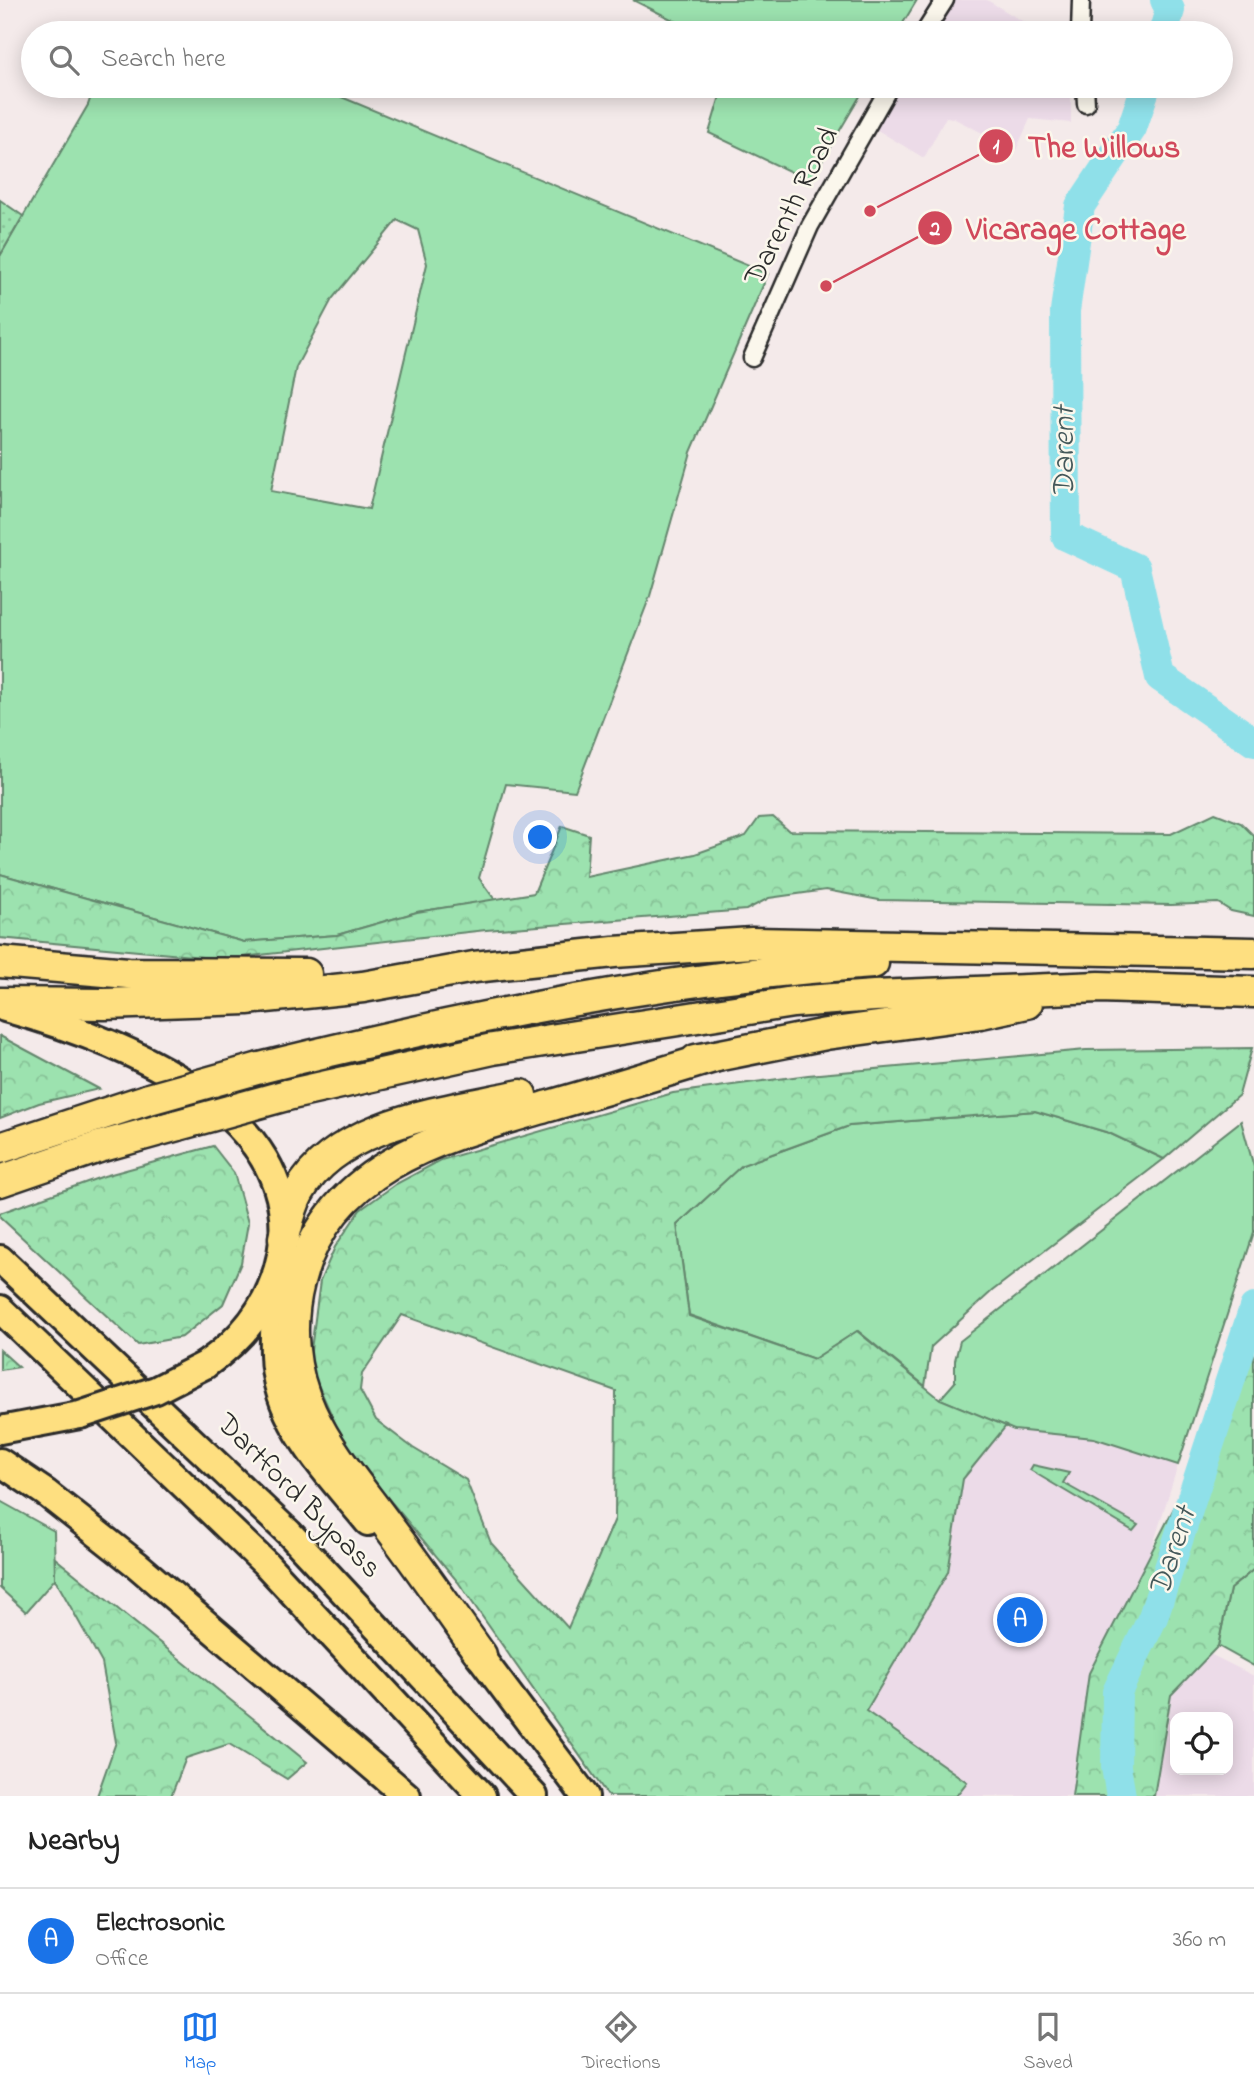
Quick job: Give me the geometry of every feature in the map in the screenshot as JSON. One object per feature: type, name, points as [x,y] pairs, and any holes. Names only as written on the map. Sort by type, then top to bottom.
[{"type":"highway","points":[[0,962],[128,974],[281,976],[474,967],[614,952],[752,943],[1249,953]]},
{"type":"highway","points":[[7,1145],[149,1099],[260,1068],[489,1014],[692,981],[797,968],[1094,948]]},
{"type":"highway","points":[[0,1005],[247,999],[363,987],[474,967]]},
{"type":"highway","points":[[11,1177],[178,1125],[287,1095],[493,1049],[731,1011],[874,996],[1099,987],[1247,993]]},
{"type":"highway","points":[[481,1655],[299,1436],[279,1387],[273,1356],[278,1273],[292,1207],[308,1179],[334,1152],[361,1136],[431,1115],[826,1034],[981,1013],[1099,987]]},
{"type":"highway","points":[[0,1005],[63,1026],[134,1056],[209,1098],[240,1127],[270,1174],[283,1215],[284,1238]]},
{"type":"highway","points":[[585,1796],[343,1465],[310,1410],[297,1369],[292,1331],[295,1295],[307,1257],[322,1227],[341,1202],[362,1182],[439,1140],[717,1056]]},
{"type":"highway","name":"Dartford Bypass","points":[[0,1259],[289,1533],[534,1796]]},
{"type":"highway","points":[[0,1430],[80,1415],[156,1390],[205,1365],[223,1353],[248,1328],[278,1273]]},
{"type":"highway","points":[[0,1309],[267,1565],[482,1796]]},
{"type":"highway","points":[[0,1462],[46,1493],[136,1564],[407,1796]]},
{"type":"street","points":[[931,21],[945,0]]},
{"type":"street","points":[[1080,21],[1081,0]]},
{"type":"street","name":"Darenth Road","points":[[752,358],[810,226],[883,98]]},
{"type":"street","points":[[1086,98],[1086,104]]},
{"type":"shaded area","points":[[955,0],[987,0],[1022,21],[942,21]]},
{"type":"shaded area","points":[[892,98],[1071,98],[1071,123],[1030,119],[1016,150],[946,117],[924,158],[869,125]]},
{"type":"shaded area","points":[[968,1425],[1094,1438],[1178,1465],[1152,1548],[1194,1646],[1254,1676],[1254,1796],[894,1796],[792,1708]]},
{"type":"green space","points":[[633,0],[917,0],[904,21],[675,21]]},
{"type":"green space","points":[[90,98],[344,98],[768,274],[691,452],[650,596],[575,791],[506,784],[479,878],[495,900],[417,912],[337,935],[244,942],[0,874],[0,256]],"holes":[[[397,220],[418,230],[427,264],[369,509],[271,491],[296,367],[332,299]]]},
{"type":"green space","points":[[719,98],[859,98],[810,181],[709,133]]},
{"type":"green space","points":[[0,200],[23,216],[0,256]]},
{"type":"green space","points":[[1215,813],[1241,823],[1254,836],[1254,916],[1231,911],[1218,903],[1171,905],[879,900],[826,890],[769,898],[746,910],[486,930],[224,959],[0,938],[0,874],[244,942],[337,935],[417,912],[534,893],[562,826],[589,835],[586,877],[695,854],[746,836],[759,818],[773,817],[789,831],[1171,834]]},
{"type":"green space","points":[[0,1036],[99,1089],[39,1103],[0,1118]]},
{"type":"green space","points":[[1252,1048],[1239,1095],[1164,1159],[1109,1133],[1035,1111],[849,1126],[742,1165],[677,1225],[689,1316],[814,1359],[857,1331],[940,1399],[1006,1426],[963,1479],[948,1572],[866,1711],[967,1782],[956,1796],[608,1796],[458,1582],[382,1491],[341,1436],[309,1365],[320,1281],[335,1247],[360,1210],[396,1184],[441,1160],[673,1093],[808,1075],[1086,1050]],"holes":[[[402,1315],[616,1391],[615,1519],[568,1628],[491,1543],[466,1480],[413,1448],[376,1420],[360,1390],[362,1374]]]},
{"type":"green space","points":[[1035,1111],[1109,1133],[1164,1159],[992,1291],[931,1347],[925,1386],[858,1331],[814,1359],[689,1315],[677,1225],[742,1165],[849,1126]]},
{"type":"green space","points":[[1241,1121],[1254,1167],[1254,1232],[1178,1465],[1094,1438],[1014,1430],[940,1399],[955,1382],[955,1360],[960,1341]]},
{"type":"green space","points":[[213,1146],[234,1173],[248,1223],[241,1263],[223,1304],[182,1337],[138,1345],[0,1217],[0,1213],[104,1176]]},
{"type":"green space","points":[[1254,1325],[1254,1569],[1230,1589],[1218,1646],[1171,1695],[1154,1796],[1072,1796],[1089,1673],[1194,1469]]},
{"type":"green space","points":[[0,1350],[19,1367],[0,1370]]},
{"type":"green space","points":[[1033,1465],[1069,1473],[1063,1483],[1138,1525],[1133,1531],[1030,1470]]},
{"type":"green space","points":[[0,1501],[54,1531],[55,1579],[26,1612],[0,1588]]},
{"type":"green space","points":[[55,1558],[307,1762],[287,1779],[229,1744],[186,1758],[171,1796],[97,1796],[116,1742],[102,1663],[55,1579]]},
{"type":"green space","points":[[1254,1569],[1254,1666],[1218,1646],[1230,1589]]},
{"type":"waterway","name":"Darent","points":[[1165,0],[1170,10],[1167,21]]},
{"type":"waterway","name":"Darent","points":[[1142,98],[1132,128],[1080,206],[1065,311],[1066,536],[1135,568],[1160,677],[1254,742]]},
{"type":"waterway","name":"Darent","points":[[1121,1796],[1116,1767],[1117,1692],[1153,1617],[1254,1308]]},
{"type":"place","name":"The Willows","points":[[870,211]]},
{"type":"place","name":"Vicarage Cottage","points":[[826,286]]},
{"type":"place","name":"Electrosonic","points":[[1020,1620]]}]
